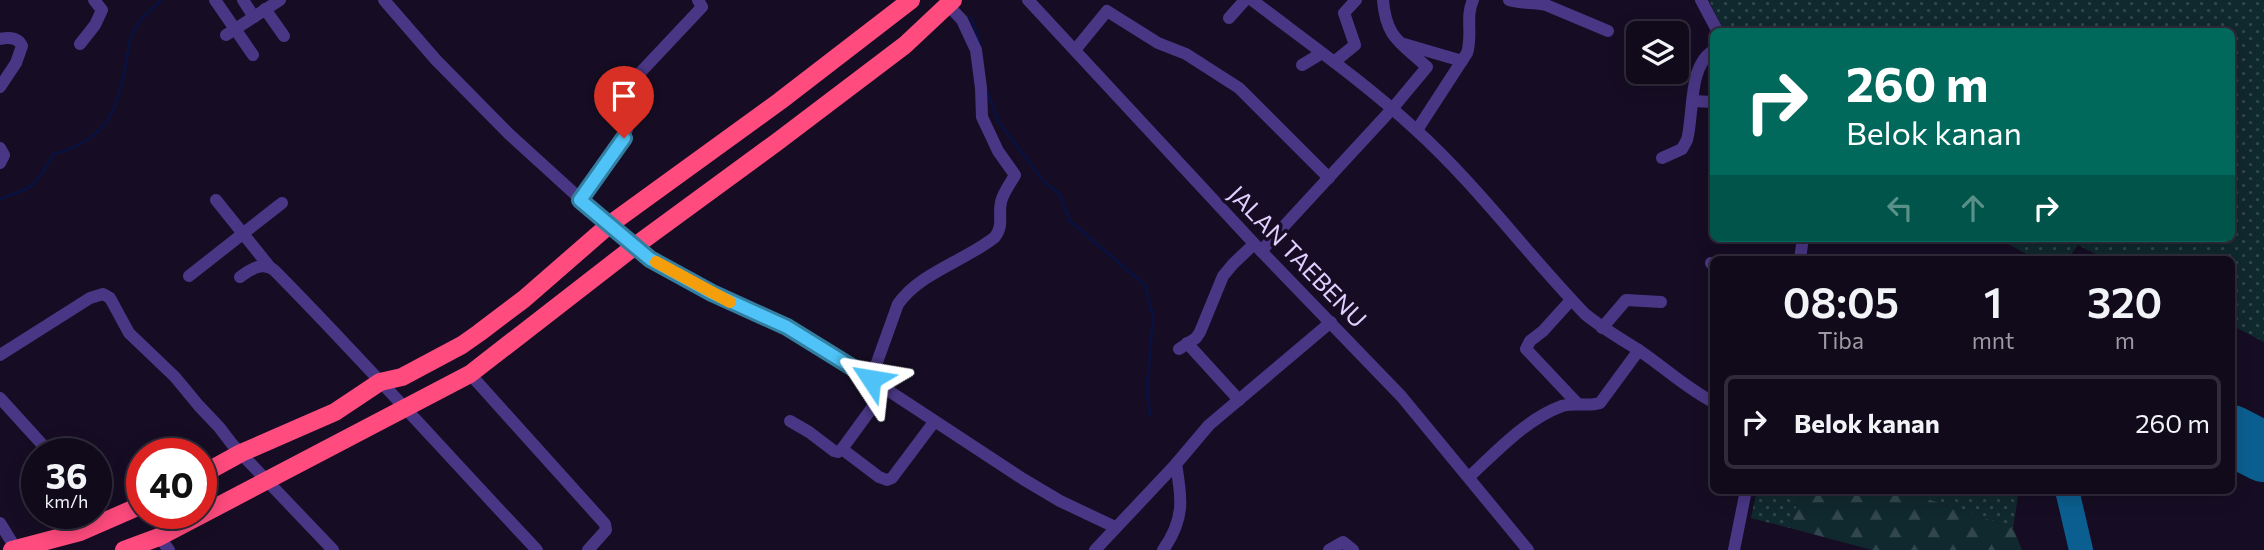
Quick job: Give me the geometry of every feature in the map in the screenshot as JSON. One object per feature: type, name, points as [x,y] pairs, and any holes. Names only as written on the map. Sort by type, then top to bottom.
[{"type":"highway","points":[[217,466],[335,412],[380,382],[402,377],[480,334],[609,225],[780,101],[911,0]]},
{"type":"highway","points":[[127,550],[164,544],[267,481],[470,374],[635,246],[905,45],[950,3]]},
{"type":"highway","points":[[14,550],[80,532],[126,512]]},
{"type":"street","points":[[79,44],[95,25],[102,10],[93,0]]},
{"type":"street","points":[[215,0],[230,32],[253,55]]},
{"type":"street","points":[[243,0],[254,17]]},
{"type":"street","points":[[230,32],[280,0]]},
{"type":"street","points":[[384,0],[445,70],[510,135],[580,200],[650,259],[712,293],[816,343],[934,422],[1060,501],[1115,527]]},
{"type":"street","points":[[580,200],[627,131],[631,117],[618,102],[652,59],[697,14],[702,7],[698,0]]},
{"type":"street","name":"JALAN TAEBENU","points":[[1028,0],[1401,396],[1528,550]]},
{"type":"street","points":[[1229,18],[1245,0]]},
{"type":"street","points":[[1252,0],[1417,130],[1519,239],[1571,300],[1602,328],[1639,350],[1680,382],[1710,400]]},
{"type":"street","points":[[1334,62],[1354,45],[1344,13],[1356,0]]},
{"type":"street","points":[[1239,400],[1183,346],[1196,338],[1205,324],[1223,276],[1233,264],[1258,247],[1329,178],[1427,67],[1390,32],[1382,0]]},
{"type":"street","points":[[1417,130],[1462,61],[1470,44],[1469,14],[1473,0]]},
{"type":"street","points":[[1509,0],[1521,4],[1546,5],[1608,31]]},
{"type":"street","points":[[1701,0],[1716,28]]},
{"type":"street","points":[[871,379],[898,303],[905,293],[995,237],[1002,225],[1002,199],[1015,175],[998,151],[982,117],[976,50],[962,20],[950,3]]},
{"type":"street","points":[[265,9],[285,36]]},
{"type":"street","points":[[1074,50],[1107,11],[1158,43],[1186,54],[1239,88],[1329,178]]},
{"type":"street","points":[[0,38],[11,37],[22,46],[16,63],[0,87]]},
{"type":"street","points":[[1400,43],[1462,61]]},
{"type":"street","points":[[1302,65],[1322,53]]},
{"type":"street","points":[[1662,158],[1682,149],[1687,140],[1694,83],[1704,56],[1710,53]]},
{"type":"street","points":[[1693,101],[1710,102]]},
{"type":"street","points":[[0,148],[4,155],[0,163]]},
{"type":"street","points":[[216,200],[269,267],[366,365],[537,550]]},
{"type":"street","points":[[189,276],[282,203]]},
{"type":"street","points":[[240,277],[255,268],[269,267]]},
{"type":"street","points":[[0,355],[84,301],[103,294],[110,298],[129,333],[175,377],[241,453],[333,550]]},
{"type":"street","points":[[1571,300],[1543,331],[1530,341],[1526,349],[1577,403]]},
{"type":"street","points":[[1602,328],[1626,300],[1661,302]]},
{"type":"street","points":[[1095,550],[1209,425],[1331,322]]},
{"type":"street","points":[[1469,477],[1528,426],[1553,410],[1577,403],[1600,403],[1639,350]]},
{"type":"street","points":[[470,374],[605,524],[606,530],[588,550]]},
{"type":"street","points":[[790,421],[838,452],[886,390]]},
{"type":"street","points":[[0,398],[36,438]]},
{"type":"street","points":[[842,449],[887,480],[892,478],[934,422]]},
{"type":"street","points":[[1163,550],[1174,535],[1180,517],[1181,490],[1176,464]]},
{"type":"street","points":[[1734,550],[1745,494]]},
{"type":"street","points":[[0,525],[14,550]]},
{"type":"street","points":[[1329,550],[1343,542],[1353,550]]},
{"type":"green space","points":[[1709,0],[2264,0],[2264,342],[2235,327],[2235,256],[2099,256],[2078,245],[2070,256],[2030,256],[2004,242],[2235,242],[2235,28],[1723,28]]},
{"type":"green space","points":[[1756,494],[1800,494],[1790,528],[1751,518]]},
{"type":"green space","points":[[1800,494],[1913,494],[2013,528],[2022,550],[1872,550],[1790,528]]},
{"type":"green space","points":[[1913,494],[2018,494],[2013,528]]},
{"type":"waterway","points":[[0,199],[28,188],[54,154],[86,141],[106,122],[118,97],[131,36],[139,22],[161,0]]},
{"type":"waterway","points":[[971,17],[980,43]]},
{"type":"waterway","points":[[987,91],[998,121],[1045,183],[1059,193],[1070,221],[1145,285],[1153,316],[1147,390],[1150,415]]},
{"type":"taxiway","points":[[2068,494],[2081,550]]},
{"type":"runway","points":[[2235,437],[2264,452]]},
{"type":"slow traffic","points":[[656,262],[730,302]]},
{"type":"route","points":[[624,138],[580,200],[650,259],[712,293],[787,327],[871,379]]}]
